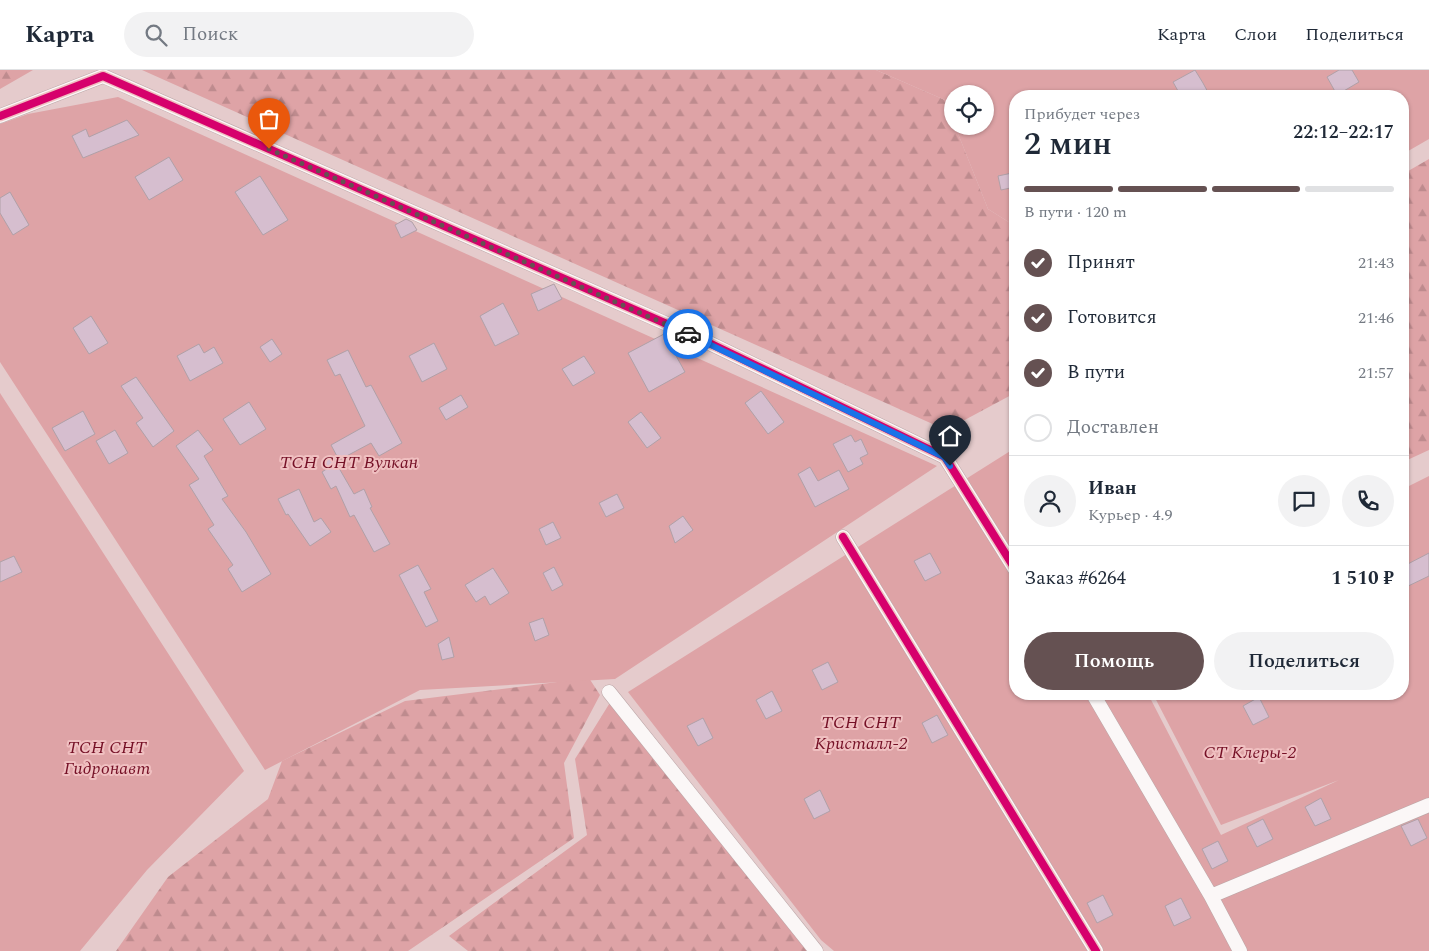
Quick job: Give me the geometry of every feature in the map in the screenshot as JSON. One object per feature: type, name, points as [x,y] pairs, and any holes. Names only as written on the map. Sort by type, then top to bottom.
[{"type":"street","points":[[0,116],[103,76],[701,339],[944,457],[1009,560]]},
{"type":"street","points":[[843,537],[1096,951]]},
{"type":"street","points":[[609,692],[816,951]]},
{"type":"street","points":[[1097,700],[1211,896],[1240,951]]},
{"type":"street","points":[[1211,896],[1429,805]]},
{"type":"green space","points":[[0,70],[33,70],[0,89]]},
{"type":"green space","points":[[142,70],[876,70],[944,100],[944,135],[959,135],[988,209],[1009,222],[1009,396],[946,430]]},
{"type":"green space","points":[[876,70],[1429,70],[1429,139],[1409,151],[1409,90],[1009,90],[1009,222],[988,209],[959,135],[994,135],[994,85],[944,85],[944,100]]},
{"type":"green space","name":"ТСН СНТ Вулкан","points":[[118,97],[937,466],[615,679],[420,690],[265,770],[0,362],[0,124],[28,114]]},
{"type":"green space","points":[[1429,159],[1429,450],[1409,459],[1409,171]]},
{"type":"green space","name":"ТСН СНТ Гидронавт","points":[[0,393],[244,771],[147,870],[80,951],[0,951]]},
{"type":"green space","name":"ТСН СНТ Кристалл-2","points":[[1009,452],[1009,700],[1151,700],[1221,835],[1339,780],[1221,825],[1156,700],[1409,700],[1409,486],[1429,476],[1429,951],[834,951],[821,940],[628,692]]},
{"type":"green space","points":[[589,678],[600,695],[564,763],[574,838],[408,951],[116,951],[168,877],[268,799],[282,761],[405,701]]},
{"type":"green space","points":[[611,701],[816,951],[468,951],[449,936],[587,835],[575,759]]},
{"type":"building","points":[[1195,70],[1207,90],[1177,90],[1173,82]]},
{"type":"building","points":[[1339,70],[1352,70],[1359,82],[1345,90],[1334,90],[1327,77]]},
{"type":"building","points":[[127,120],[139,135],[83,158],[72,136],[86,129],[89,137]]},
{"type":"building","points":[[169,157],[183,180],[149,200],[135,177]]},
{"type":"building","points":[[1009,174],[1009,188],[1001,190],[998,176]]},
{"type":"building","points":[[260,176],[288,220],[263,235],[235,192]]},
{"type":"building","points":[[10,192],[29,225],[13,235],[0,213],[0,198]]},
{"type":"building","points":[[406,219],[412,222],[417,230],[401,238],[395,225]]},
{"type":"building","points":[[554,284],[562,299],[538,311],[531,294]]},
{"type":"building","points":[[503,303],[519,334],[495,346],[480,316]]},
{"type":"building","points":[[91,316],[108,343],[89,354],[73,328]]},
{"type":"building","points":[[664,334],[685,372],[649,392],[628,353]]},
{"type":"building","points":[[272,339],[282,354],[270,362],[260,347]]},
{"type":"building","points":[[434,343],[447,369],[422,382],[409,356]]},
{"type":"building","points":[[199,344],[204,353],[214,347],[223,363],[190,381],[177,356]]},
{"type":"building","points":[[348,350],[366,387],[371,385],[402,443],[379,456],[371,443],[339,460],[331,445],[365,426],[340,374],[335,376],[327,360]]},
{"type":"building","points":[[584,356],[595,373],[573,386],[562,369]]},
{"type":"building","points":[[136,377],[174,431],[153,447],[136,423],[143,418],[121,386]]},
{"type":"building","points":[[761,391],[784,422],[768,434],[745,403]]},
{"type":"building","points":[[461,395],[468,407],[446,420],[439,408]]},
{"type":"building","points":[[249,402],[266,429],[240,445],[223,419]]},
{"type":"building","points":[[83,411],[95,434],[65,451],[52,428]]},
{"type":"building","points":[[641,412],[661,438],[647,448],[628,422]]},
{"type":"building","points":[[115,430],[128,453],[109,464],[96,441]]},
{"type":"building","points":[[198,430],[213,450],[204,456],[228,496],[222,499],[246,532],[271,574],[242,592],[228,569],[233,565],[208,529],[214,525],[189,485],[199,479],[176,446]]},
{"type":"building","points":[[851,435],[855,442],[861,439],[868,454],[860,458],[863,464],[848,472],[833,444]]},
{"type":"building","points":[[332,456],[354,494],[364,489],[372,507],[370,508],[390,544],[374,552],[354,515],[350,517],[336,486],[331,489],[322,472],[328,468],[324,460]]},
{"type":"building","points":[[810,467],[818,481],[839,470],[849,489],[815,507],[798,474]]},
{"type":"building","points":[[299,489],[314,522],[321,518],[331,532],[310,546],[288,514],[286,515],[278,499]]},
{"type":"building","points":[[617,494],[624,508],[606,517],[599,503]]},
{"type":"building","points":[[683,516],[693,530],[675,543],[669,526]]},
{"type":"building","points":[[553,522],[561,538],[546,545],[539,529]]},
{"type":"building","points":[[930,553],[941,573],[925,581],[914,561]]},
{"type":"building","points":[[1429,553],[1429,576],[1409,586],[1409,563]]},
{"type":"building","points":[[14,556],[22,572],[0,582],[0,562]]},
{"type":"building","points":[[418,565],[431,589],[424,592],[438,621],[426,627],[399,575]]},
{"type":"building","points":[[554,567],[563,585],[552,591],[543,573]]},
{"type":"building","points":[[493,568],[509,593],[490,605],[485,596],[476,602],[465,585]]},
{"type":"building","points":[[543,618],[549,635],[535,641],[529,623]]},
{"type":"building","points":[[449,637],[454,657],[442,660],[438,644]]},
{"type":"building","points":[[828,662],[838,682],[822,690],[812,670]]},
{"type":"building","points":[[772,691],[782,711],[766,719],[756,700]]},
{"type":"building","points":[[1254,700],[1260,700],[1269,717],[1253,725],[1243,706]]},
{"type":"building","points":[[937,715],[948,735],[932,743],[922,723]]},
{"type":"building","points":[[703,718],[713,738],[698,746],[687,726]]},
{"type":"building","points":[[820,790],[830,811],[814,819],[804,799]]},
{"type":"building","points":[[1321,798],[1331,819],[1315,826],[1305,807]]},
{"type":"building","points":[[1263,819],[1273,839],[1257,847],[1247,827]]},
{"type":"building","points":[[1418,819],[1427,838],[1411,846],[1401,826]]},
{"type":"building","points":[[1218,841],[1228,861],[1212,869],[1202,849]]},
{"type":"building","points":[[1103,895],[1113,915],[1097,923],[1087,903]]},
{"type":"building","points":[[1181,898],[1191,918],[1174,926],[1165,906]]},
{"type":"cycle path","points":[[0,116],[103,76],[701,339],[945,457],[1009,559]]},
{"type":"cycle path","points":[[843,537],[1096,951]]},
{"type":"way so far","points":[[269,149],[688,334]]},
{"type":"route","points":[[688,334],[944,457],[950,466]]},
{"type":"park label","name":"СТ Клеры-2","points":[[1250,752]]}]
